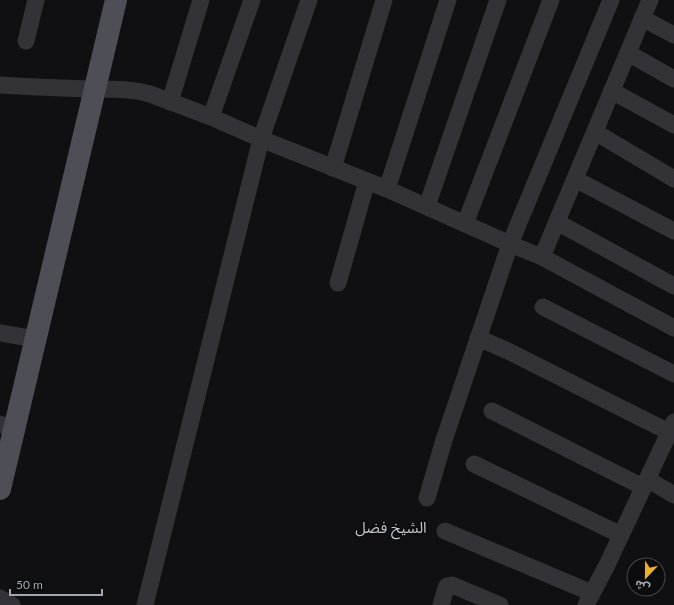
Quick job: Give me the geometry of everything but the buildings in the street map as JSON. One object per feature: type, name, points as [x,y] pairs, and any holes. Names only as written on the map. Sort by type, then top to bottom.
[{"type":"main road","points":[[0,489],[7,427],[35,339],[116,0]]},
{"type":"street","points":[[26,41],[36,0]]},
{"type":"street","points":[[170,102],[202,0]]},
{"type":"street","points":[[211,117],[252,0]]},
{"type":"street","points":[[145,605],[261,139],[309,0]]},
{"type":"street","points":[[333,168],[384,0]]},
{"type":"street","points":[[387,189],[448,0]]},
{"type":"street","points":[[427,206],[498,0]]},
{"type":"street","points":[[466,224],[551,0]]},
{"type":"street","points":[[427,498],[444,440],[510,244],[611,0]]},
{"type":"street","points":[[542,257],[650,0]]},
{"type":"street","points":[[642,18],[674,35]]},
{"type":"street","points":[[628,53],[674,79]]},
{"type":"street","points":[[0,86],[129,89],[150,94],[211,117],[261,139],[387,189],[542,257],[674,328]]},
{"type":"street","points":[[612,91],[674,125]]},
{"type":"street","points":[[595,132],[674,179]]},
{"type":"street","points":[[575,179],[674,232]]},
{"type":"street","points":[[338,283],[367,181]]},
{"type":"street","points":[[557,222],[674,286]]},
{"type":"street","points":[[543,307],[674,374]]},
{"type":"street","points":[[0,333],[35,339]]},
{"type":"street","points":[[445,531],[589,599],[621,536],[645,483],[670,437],[508,351],[478,338]]},
{"type":"street","points":[[492,411],[645,483],[674,495]]},
{"type":"street","points":[[474,464],[621,536]]},
{"type":"street","points":[[440,605],[447,586],[452,585],[500,605]]},
{"type":"street","points":[[0,598],[12,605]]},
{"type":"district","name":"الشيخ فضل","points":[[391,527]]}]
